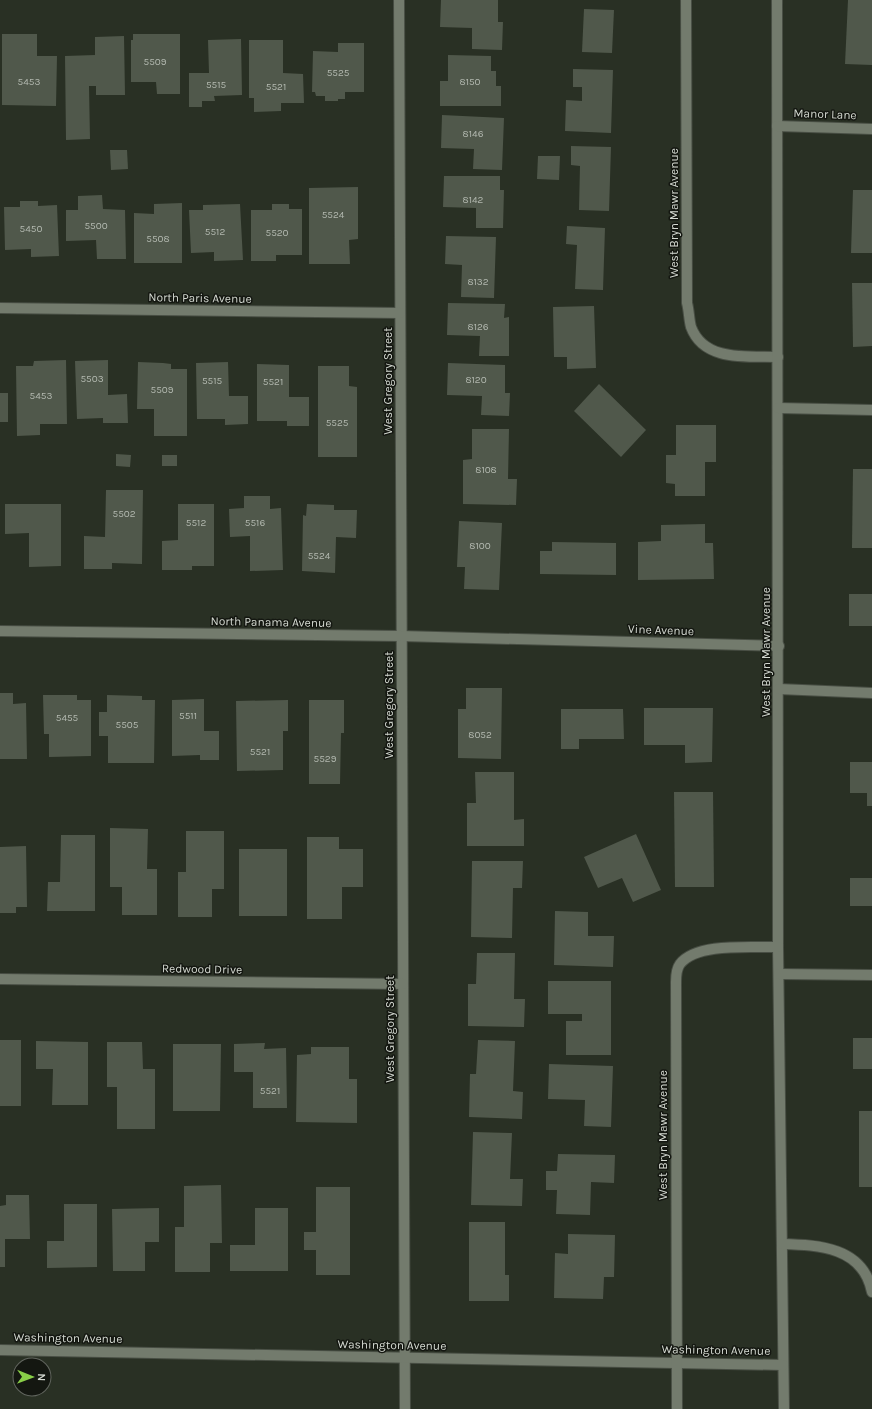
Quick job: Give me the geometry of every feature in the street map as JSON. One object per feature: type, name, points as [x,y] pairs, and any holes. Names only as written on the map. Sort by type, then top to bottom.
[{"type":"street","name":"West Gregory Street","points":[[399,0],[405,1409]]},
{"type":"street","name":"West Bryn Mawr Avenue","points":[[686,0],[687,303],[691,327],[700,342],[718,354],[778,357]]},
{"type":"street","name":"West Bryn Mawr Avenue","points":[[777,0],[779,646],[778,947],[784,1409]]},
{"type":"street","name":"Manor Lane","points":[[777,126],[872,129]]},
{"type":"street","name":"North Paris Avenue","points":[[0,308],[400,313]]},
{"type":"street","points":[[778,408],[872,410]]},
{"type":"street","name":"North Panama Avenue","points":[[0,631],[402,636],[542,640]]},
{"type":"street","name":"Vine Avenue","points":[[542,640],[779,646]]},
{"type":"street","points":[[779,689],[872,693]]},
{"type":"street","name":"West Bryn Mawr Avenue","points":[[677,1409],[676,982],[678,965],[687,957],[700,951],[778,947]]},
{"type":"street","points":[[779,974],[872,975]]},
{"type":"street","name":"Redwood Drive","points":[[0,979],[403,984]]},
{"type":"street","points":[[782,1244],[818,1245],[840,1252],[857,1261],[870,1279],[872,1292]]},
{"type":"street","name":"Washington Avenue","points":[[0,1350],[784,1365]]},
{"type":"building","points":[[441,0],[498,0],[498,22],[503,22],[502,50],[472,49],[472,28],[440,27]]},
{"type":"building","points":[[848,0],[872,0],[872,65],[845,64]]},
{"type":"building","points":[[584,9],[614,10],[612,53],[582,52]]},
{"type":"building","points":[[2,34],[37,34],[37,56],[57,56],[56,106],[2,105]]},
{"type":"building","points":[[133,34],[180,34],[180,94],[157,94],[156,82],[131,82],[131,40],[133,40]]},
{"type":"building","points":[[124,36],[125,95],[96,95],[96,86],[89,86],[90,139],[66,140],[65,56],[95,55],[95,37]]},
{"type":"building","points":[[241,39],[242,95],[214,96],[215,101],[202,101],[202,107],[189,107],[189,73],[209,73],[208,40]]},
{"type":"building","points":[[249,40],[283,40],[283,73],[303,74],[304,103],[281,103],[281,111],[254,112],[254,98],[249,98]]},
{"type":"building","points":[[338,43],[364,43],[364,92],[345,92],[345,99],[338,99],[338,101],[325,101],[325,96],[316,96],[315,92],[312,92],[313,51],[338,52]]},
{"type":"building","points":[[448,55],[491,56],[491,71],[496,71],[496,86],[501,86],[501,106],[440,106],[440,81],[448,81]]},
{"type":"building","points":[[573,69],[613,70],[611,133],[565,131],[566,100],[582,101],[582,87],[573,87]]},
{"type":"building","points":[[442,115],[504,118],[502,170],[473,169],[474,149],[441,148]]},
{"type":"building","points":[[571,146],[611,147],[609,211],[579,210],[580,166],[571,165]]},
{"type":"building","points":[[110,150],[127,150],[128,169],[111,170]]},
{"type":"building","points":[[538,156],[560,156],[559,180],[537,179]]},
{"type":"building","points":[[444,176],[500,176],[500,190],[504,190],[503,228],[476,228],[476,208],[443,207]]},
{"type":"building","points":[[358,187],[358,239],[349,240],[350,264],[309,264],[309,188]]},
{"type":"building","points":[[853,190],[872,190],[872,253],[851,253]]},
{"type":"building","points":[[102,195],[103,209],[125,210],[126,259],[97,259],[96,240],[66,241],[66,210],[78,210],[78,196]]},
{"type":"building","points":[[20,201],[38,201],[38,206],[57,205],[59,256],[31,257],[31,249],[5,250],[4,207],[20,207]]},
{"type":"building","points":[[182,203],[182,263],[134,263],[134,213],[154,214],[154,204]]},
{"type":"building","points":[[240,204],[243,260],[214,261],[214,252],[191,253],[189,210],[203,210],[203,205]]},
{"type":"building","points":[[272,204],[289,204],[289,209],[302,209],[302,255],[276,255],[276,261],[251,261],[251,210],[272,210]]},
{"type":"building","points":[[567,226],[605,228],[603,290],[575,289],[577,245],[566,244]]},
{"type":"building","points":[[446,236],[496,237],[494,298],[461,297],[462,265],[445,264]]},
{"type":"building","points":[[852,283],[872,283],[872,346],[853,347]]},
{"type":"building","points":[[448,303],[505,304],[504,318],[509,317],[509,356],[479,356],[480,336],[447,335]]},
{"type":"building","points":[[594,306],[596,368],[567,369],[567,357],[554,357],[553,307]]},
{"type":"building","points":[[66,360],[67,424],[40,424],[40,435],[17,436],[16,366],[33,366],[34,361]]},
{"type":"building","points":[[108,360],[108,395],[127,394],[128,423],[103,423],[103,418],[77,419],[75,361]]},
{"type":"building","points":[[138,362],[171,364],[171,369],[187,369],[187,436],[154,436],[154,409],[137,409]]},
{"type":"building","points":[[228,362],[229,396],[248,396],[248,424],[225,425],[225,419],[197,419],[196,363]]},
{"type":"building","points":[[448,363],[505,365],[505,393],[510,393],[509,416],[481,415],[482,396],[447,395]]},
{"type":"building","points":[[257,364],[289,365],[289,397],[309,397],[309,426],[287,426],[287,421],[257,421]]},
{"type":"building","points":[[318,366],[349,366],[349,386],[357,387],[357,457],[318,457]]},
{"type":"building","points":[[599,384],[646,430],[621,457],[574,411]]},
{"type":"building","points":[[0,393],[8,393],[8,422],[0,422]]},
{"type":"building","points":[[676,425],[716,425],[716,462],[705,462],[705,496],[675,496],[675,484],[666,483],[666,455],[676,455]]},
{"type":"building","points":[[472,429],[509,429],[508,479],[517,479],[516,505],[463,504],[463,460],[472,459]]},
{"type":"building","points":[[116,454],[131,455],[130,467],[116,466]]},
{"type":"building","points":[[162,455],[177,455],[177,466],[162,466]]},
{"type":"building","points":[[853,469],[872,469],[872,548],[852,548]]},
{"type":"building","points":[[106,490],[143,490],[142,564],[112,563],[112,569],[84,569],[84,536],[105,537]]},
{"type":"building","points":[[244,496],[270,496],[270,509],[281,508],[283,570],[250,571],[250,536],[230,537],[229,509],[244,508]]},
{"type":"building","points":[[5,504],[61,504],[61,566],[29,567],[29,533],[5,534]]},
{"type":"building","points":[[178,504],[214,504],[214,566],[192,566],[192,570],[162,570],[162,541],[178,540]]},
{"type":"building","points":[[307,504],[334,505],[334,510],[357,510],[356,538],[336,537],[335,573],[302,571],[303,515],[306,516]]},
{"type":"building","points":[[459,521],[502,523],[499,590],[464,589],[465,567],[457,567]]},
{"type":"building","points":[[705,524],[705,543],[713,543],[714,579],[638,580],[638,542],[661,541],[661,525]]},
{"type":"building","points":[[552,542],[616,543],[616,575],[540,574],[540,551],[552,551]]},
{"type":"building","points":[[849,594],[872,594],[872,626],[849,626]]},
{"type":"building","points":[[466,688],[502,688],[501,759],[458,758],[458,709],[466,709]]},
{"type":"building","points":[[0,693],[13,693],[13,704],[26,703],[27,759],[0,759]]},
{"type":"building","points":[[43,695],[77,695],[77,700],[91,700],[91,756],[49,757],[49,734],[44,734]]},
{"type":"building","points":[[107,695],[142,696],[142,700],[155,700],[154,763],[108,763],[108,736],[99,736],[99,712],[107,712]]},
{"type":"building","points":[[204,699],[204,731],[219,731],[219,760],[200,760],[200,755],[172,756],[172,700]]},
{"type":"building","points":[[288,700],[288,731],[283,731],[283,770],[237,771],[236,701]]},
{"type":"building","points":[[309,700],[344,700],[344,733],[341,733],[340,784],[309,784]]},
{"type":"building","points":[[644,708],[713,708],[712,762],[685,763],[685,745],[644,745]]},
{"type":"building","points":[[561,709],[623,709],[624,739],[579,739],[579,749],[561,749]]},
{"type":"building","points":[[850,762],[872,762],[872,806],[867,806],[867,793],[850,793]]},
{"type":"building","points":[[475,772],[514,772],[514,820],[524,819],[524,846],[467,846],[467,803],[476,803]]},
{"type":"building","points":[[674,792],[713,792],[714,887],[675,887]]},
{"type":"building","points":[[110,828],[148,829],[147,869],[157,869],[157,915],[122,915],[122,887],[110,887]]},
{"type":"building","points":[[186,831],[224,831],[224,889],[212,889],[212,917],[178,917],[178,872],[186,872]]},
{"type":"building","points":[[636,834],[661,890],[633,902],[622,878],[598,888],[584,857]]},
{"type":"building","points":[[61,835],[95,835],[95,911],[47,911],[48,882],[60,882]]},
{"type":"building","points":[[307,837],[339,837],[339,849],[363,849],[363,887],[342,887],[342,919],[307,919]]},
{"type":"building","points":[[26,846],[27,907],[16,907],[16,913],[0,913],[0,847]]},
{"type":"building","points":[[239,849],[287,849],[287,916],[239,916]]},
{"type":"building","points":[[472,861],[523,861],[522,888],[513,888],[512,938],[471,937]]},
{"type":"building","points":[[850,878],[872,878],[872,906],[850,906]]},
{"type":"building","points":[[555,911],[588,912],[588,936],[614,936],[613,967],[554,965]]},
{"type":"building","points":[[477,953],[515,953],[514,999],[525,999],[524,1027],[468,1026],[468,984],[476,984]]},
{"type":"building","points":[[548,981],[611,981],[611,1055],[566,1055],[566,1021],[582,1021],[582,1014],[548,1014]]},
{"type":"building","points":[[853,1038],[872,1038],[872,1069],[853,1069]]},
{"type":"building","points":[[0,1040],[21,1040],[21,1106],[0,1106]]},
{"type":"building","points":[[478,1040],[515,1041],[513,1091],[523,1092],[522,1119],[469,1117],[470,1074],[476,1074]]},
{"type":"building","points":[[36,1041],[88,1042],[88,1105],[52,1105],[53,1069],[36,1069]]},
{"type":"building","points":[[107,1042],[142,1042],[143,1069],[155,1069],[155,1129],[117,1129],[117,1087],[107,1087]]},
{"type":"building","points":[[265,1043],[264,1049],[286,1048],[287,1108],[253,1108],[253,1072],[234,1072],[234,1044]]},
{"type":"building","points":[[173,1044],[221,1044],[220,1111],[173,1111]]},
{"type":"building","points":[[311,1047],[349,1047],[349,1079],[357,1079],[357,1123],[296,1122],[297,1055],[311,1054]]},
{"type":"building","points":[[549,1064],[613,1066],[611,1127],[584,1126],[585,1100],[548,1099]]},
{"type":"building","points":[[859,1111],[872,1111],[872,1187],[859,1187]]},
{"type":"building","points":[[473,1132],[512,1133],[510,1179],[523,1179],[522,1206],[471,1205]]},
{"type":"building","points":[[558,1154],[615,1155],[614,1183],[591,1182],[590,1215],[556,1214],[557,1190],[546,1190],[546,1171],[557,1171]]},
{"type":"building","points":[[221,1185],[222,1243],[210,1243],[210,1272],[175,1272],[175,1227],[184,1227],[184,1186]]},
{"type":"building","points":[[316,1187],[350,1187],[350,1275],[316,1275],[316,1250],[304,1250],[304,1232],[316,1232]]},
{"type":"building","points":[[6,1195],[29,1195],[30,1239],[5,1239],[5,1267],[0,1267],[0,1206],[6,1205]]},
{"type":"building","points":[[64,1204],[97,1204],[97,1267],[47,1268],[47,1241],[64,1241]]},
{"type":"building","points":[[159,1208],[159,1242],[145,1242],[145,1271],[113,1271],[112,1209]]},
{"type":"building","points":[[255,1208],[288,1208],[288,1271],[230,1271],[230,1245],[255,1245]]},
{"type":"building","points":[[469,1222],[505,1222],[505,1275],[509,1275],[509,1301],[469,1301]]},
{"type":"building","points":[[568,1234],[615,1235],[614,1277],[604,1277],[603,1299],[554,1298],[555,1253],[568,1254]]}]
